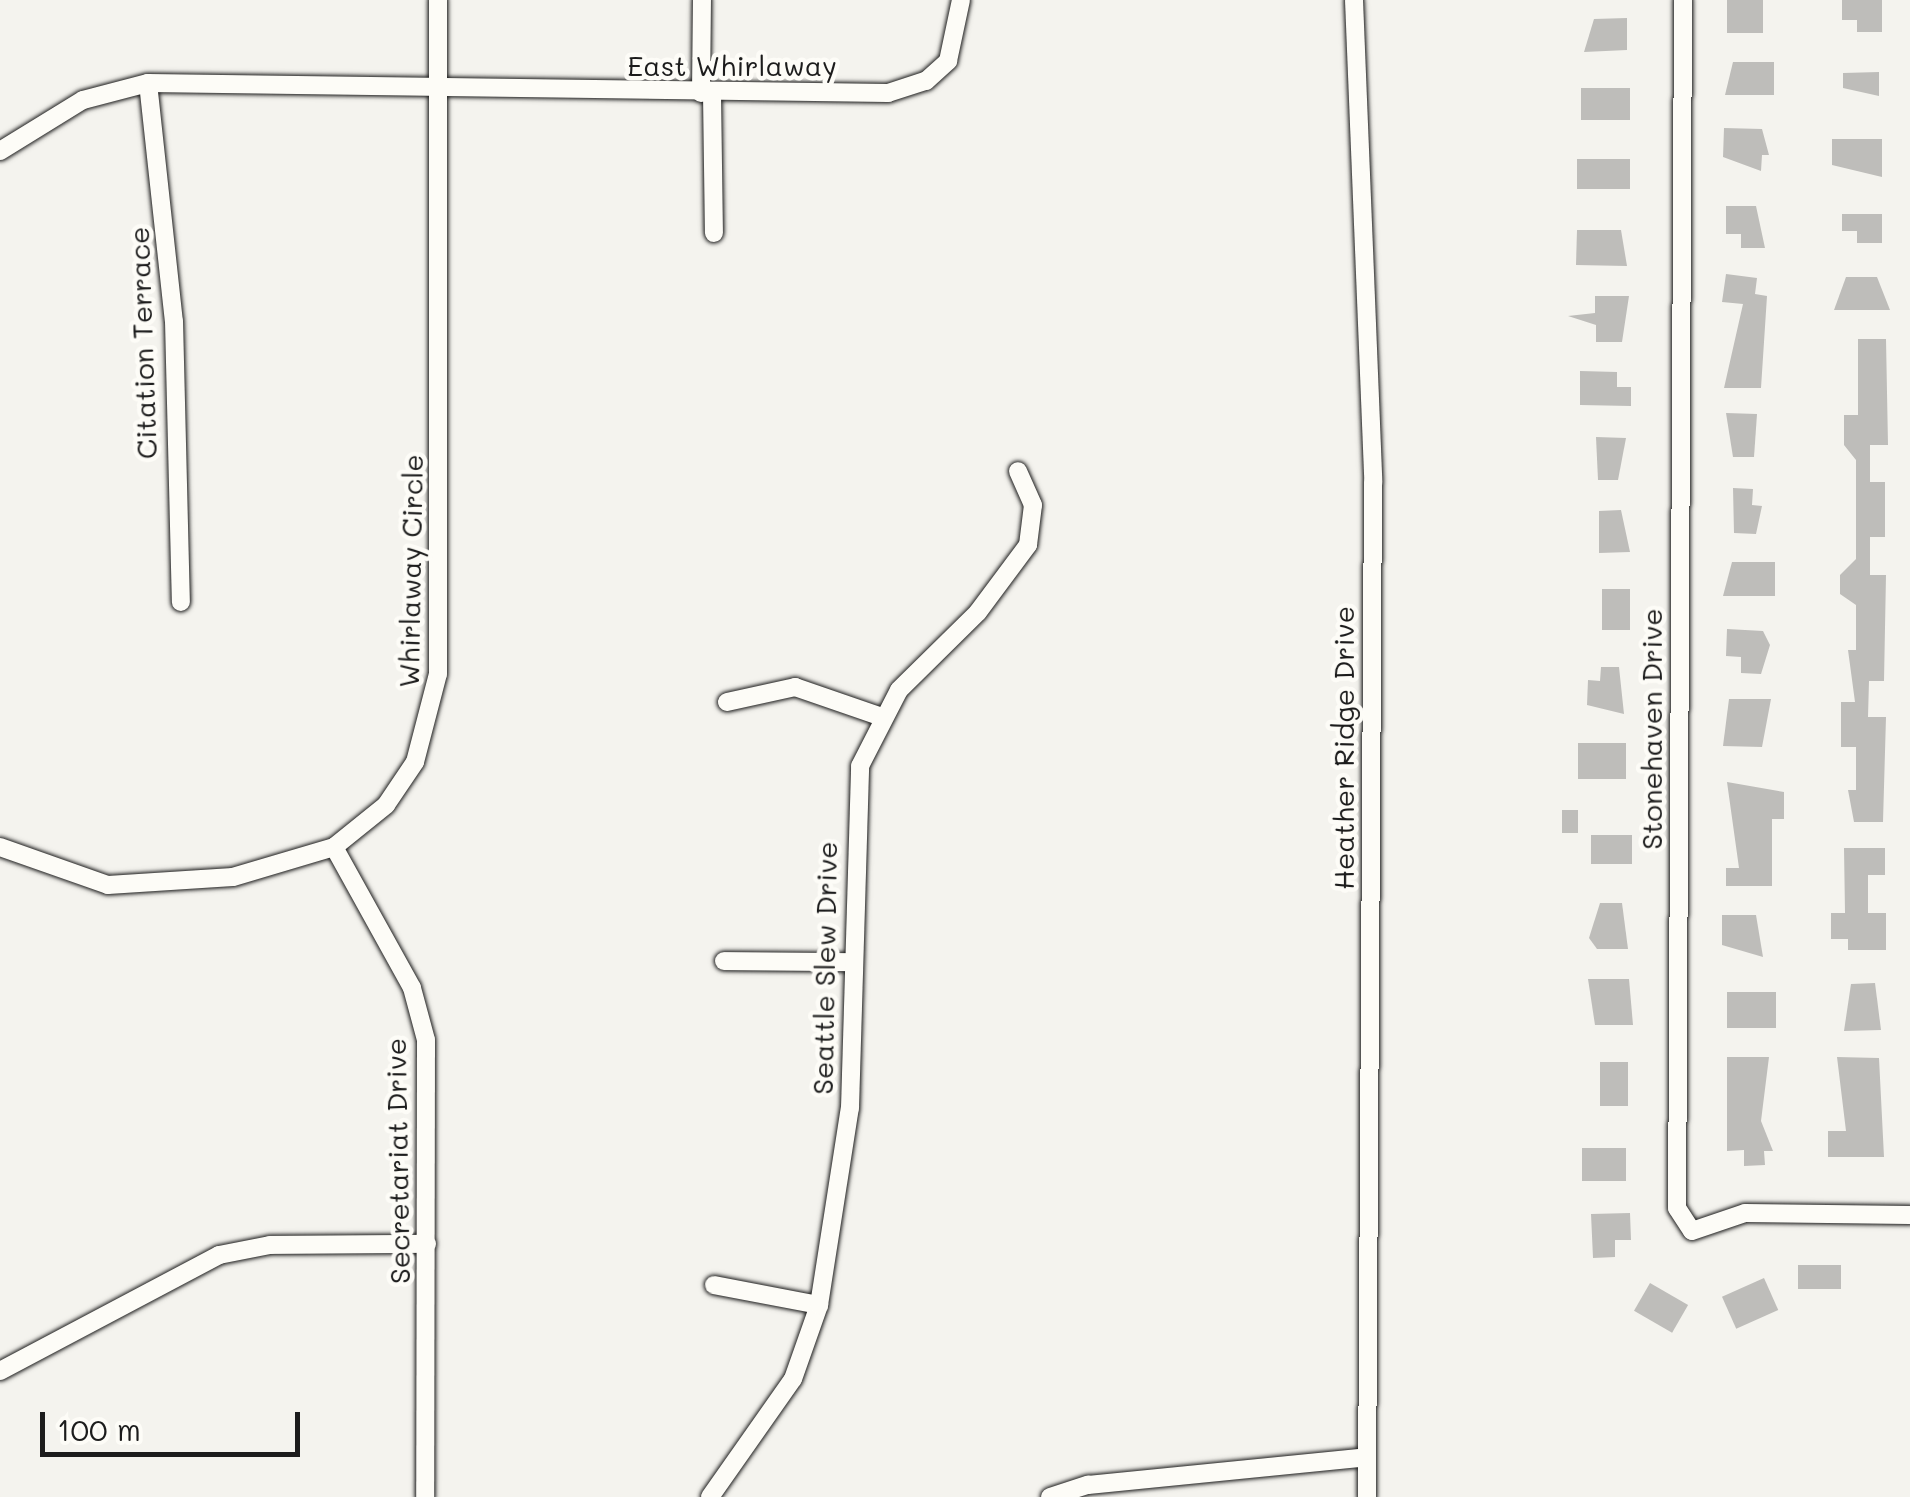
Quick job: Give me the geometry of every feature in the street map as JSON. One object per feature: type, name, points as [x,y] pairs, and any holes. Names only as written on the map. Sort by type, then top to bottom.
[{"type":"street","name":"Whirlaway Circle","points":[[0,847],[64,876],[136,886],[233,878],[334,847],[396,792],[421,749],[436,692],[441,91],[438,0]]},
{"type":"street","points":[[702,0],[714,233]]},
{"type":"street","name":"East Whirlaway","points":[[441,91],[706,94],[906,90],[948,61],[961,0]]},
{"type":"street","name":"Heather Ridge Drive","points":[[1354,0],[1373,482],[1367,1497]]},
{"type":"street","name":"Stonehaven Drive","points":[[1683,0],[1677,1208],[1692,1231],[1745,1214],[1910,1215]]},
{"type":"street","points":[[0,151],[84,100],[148,82],[441,91]]},
{"type":"street","name":"Citation Terrace","points":[[148,82],[174,320],[181,602]]},
{"type":"street","name":"Seattle Slew Drive","points":[[710,1497],[793,1380],[819,1305],[850,1108],[856,783],[882,717],[1028,545],[1034,505],[1018,471]]},
{"type":"street","points":[[727,702],[795,687],[882,717]]},
{"type":"street","name":"Secretariat Drive","points":[[334,847],[423,1022],[427,1244],[425,1497]]},
{"type":"street","points":[[724,960],[851,962]]},
{"type":"street","points":[[0,1371],[219,1255],[270,1245],[427,1244]]},
{"type":"street","points":[[714,1285],[819,1305]]},
{"type":"street","points":[[1050,1497],[1088,1485],[1201,1481],[1290,1460],[1368,1457]]},
{"type":"building","points":[[1727,0],[1763,0],[1763,33],[1727,33]]},
{"type":"building","points":[[1842,0],[1882,0],[1882,32],[1857,32],[1857,20],[1842,20]]},
{"type":"building","points":[[1627,18],[1627,50],[1584,52],[1594,19]]},
{"type":"building","points":[[1733,62],[1774,62],[1774,95],[1725,95]]},
{"type":"building","points":[[1879,72],[1879,96],[1843,88],[1843,73]]},
{"type":"building","points":[[1581,88],[1630,88],[1630,120],[1581,120]]},
{"type":"building","points":[[1724,128],[1762,129],[1769,155],[1762,155],[1761,171],[1723,157]]},
{"type":"building","points":[[1832,139],[1882,139],[1882,177],[1832,165]]},
{"type":"building","points":[[1577,159],[1630,159],[1630,189],[1577,189]]},
{"type":"building","points":[[1726,206],[1756,206],[1765,248],[1741,248],[1741,234],[1726,234]]},
{"type":"building","points":[[1842,214],[1882,214],[1882,243],[1857,243],[1857,231],[1842,231]]},
{"type":"building","points":[[1577,230],[1621,230],[1627,266],[1576,265]]},
{"type":"building","points":[[1726,274],[1757,278],[1755,294],[1767,296],[1761,388],[1724,388],[1743,304],[1722,302]]},
{"type":"building","points":[[1846,277],[1877,277],[1890,310],[1834,310]]},
{"type":"building","points":[[1595,296],[1629,296],[1622,342],[1596,342],[1596,325],[1568,316],[1595,313]]},
{"type":"building","points":[[1858,339],[1886,339],[1888,445],[1870,445],[1870,482],[1885,482],[1885,537],[1870,537],[1870,575],[1886,575],[1884,681],[1869,681],[1868,717],[1886,717],[1883,822],[1854,822],[1848,790],[1856,790],[1856,747],[1841,747],[1841,702],[1855,702],[1848,650],[1856,650],[1856,605],[1840,594],[1840,575],[1856,559],[1856,460],[1844,445],[1844,415],[1858,415]]},
{"type":"building","points":[[1580,371],[1617,372],[1617,387],[1631,387],[1631,406],[1580,405]]},
{"type":"building","points":[[1726,413],[1757,414],[1754,457],[1733,457]]},
{"type":"building","points":[[1596,437],[1626,438],[1618,480],[1598,480]]},
{"type":"building","points":[[1733,488],[1753,489],[1752,505],[1762,506],[1756,534],[1734,533]]},
{"type":"building","points":[[1621,510],[1630,552],[1599,553],[1599,511]]},
{"type":"building","points":[[1732,562],[1775,562],[1775,596],[1723,596]]},
{"type":"building","points":[[1602,589],[1630,589],[1630,630],[1602,630]]},
{"type":"building","points":[[1727,629],[1763,631],[1770,645],[1761,674],[1741,673],[1741,657],[1726,656]]},
{"type":"building","points":[[1601,667],[1619,667],[1624,714],[1587,705],[1588,680],[1600,681]]},
{"type":"building","points":[[1729,699],[1771,699],[1762,747],[1723,746]]},
{"type":"building","points":[[1578,743],[1626,743],[1626,779],[1578,779]]},
{"type":"building","points":[[1727,782],[1784,792],[1784,819],[1772,819],[1772,886],[1726,886],[1726,868],[1739,868]]},
{"type":"building","points":[[1562,810],[1578,810],[1578,833],[1562,833]]},
{"type":"building","points":[[1591,835],[1632,835],[1632,864],[1591,864]]},
{"type":"building","points":[[1844,848],[1885,848],[1885,875],[1868,875],[1868,913],[1886,913],[1886,950],[1848,950],[1848,939],[1831,939],[1831,913],[1845,913]]},
{"type":"building","points":[[1600,903],[1622,903],[1628,949],[1597,949],[1589,938]]},
{"type":"building","points":[[1722,915],[1756,915],[1763,957],[1722,945]]},
{"type":"building","points":[[1588,979],[1629,979],[1633,1025],[1595,1025]]},
{"type":"building","points":[[1875,983],[1881,1030],[1844,1031],[1851,984]]},
{"type":"building","points":[[1727,992],[1776,992],[1776,1028],[1727,1028]]},
{"type":"building","points":[[1727,1057],[1769,1057],[1761,1121],[1773,1151],[1764,1151],[1765,1165],[1744,1166],[1744,1150],[1727,1151]]},
{"type":"building","points":[[1837,1057],[1879,1058],[1884,1157],[1828,1157],[1828,1131],[1846,1131]]},
{"type":"building","points":[[1600,1062],[1628,1062],[1628,1106],[1600,1106]]},
{"type":"building","points":[[1582,1148],[1626,1148],[1626,1181],[1582,1181]]},
{"type":"building","points":[[1630,1213],[1631,1240],[1615,1240],[1615,1257],[1593,1258],[1591,1214]]},
{"type":"building","points":[[1798,1265],[1841,1265],[1841,1289],[1798,1289]]},
{"type":"building","points":[[1764,1278],[1778,1310],[1736,1329],[1722,1297]]},
{"type":"building","points":[[1650,1283],[1688,1305],[1672,1333],[1634,1311]]}]
